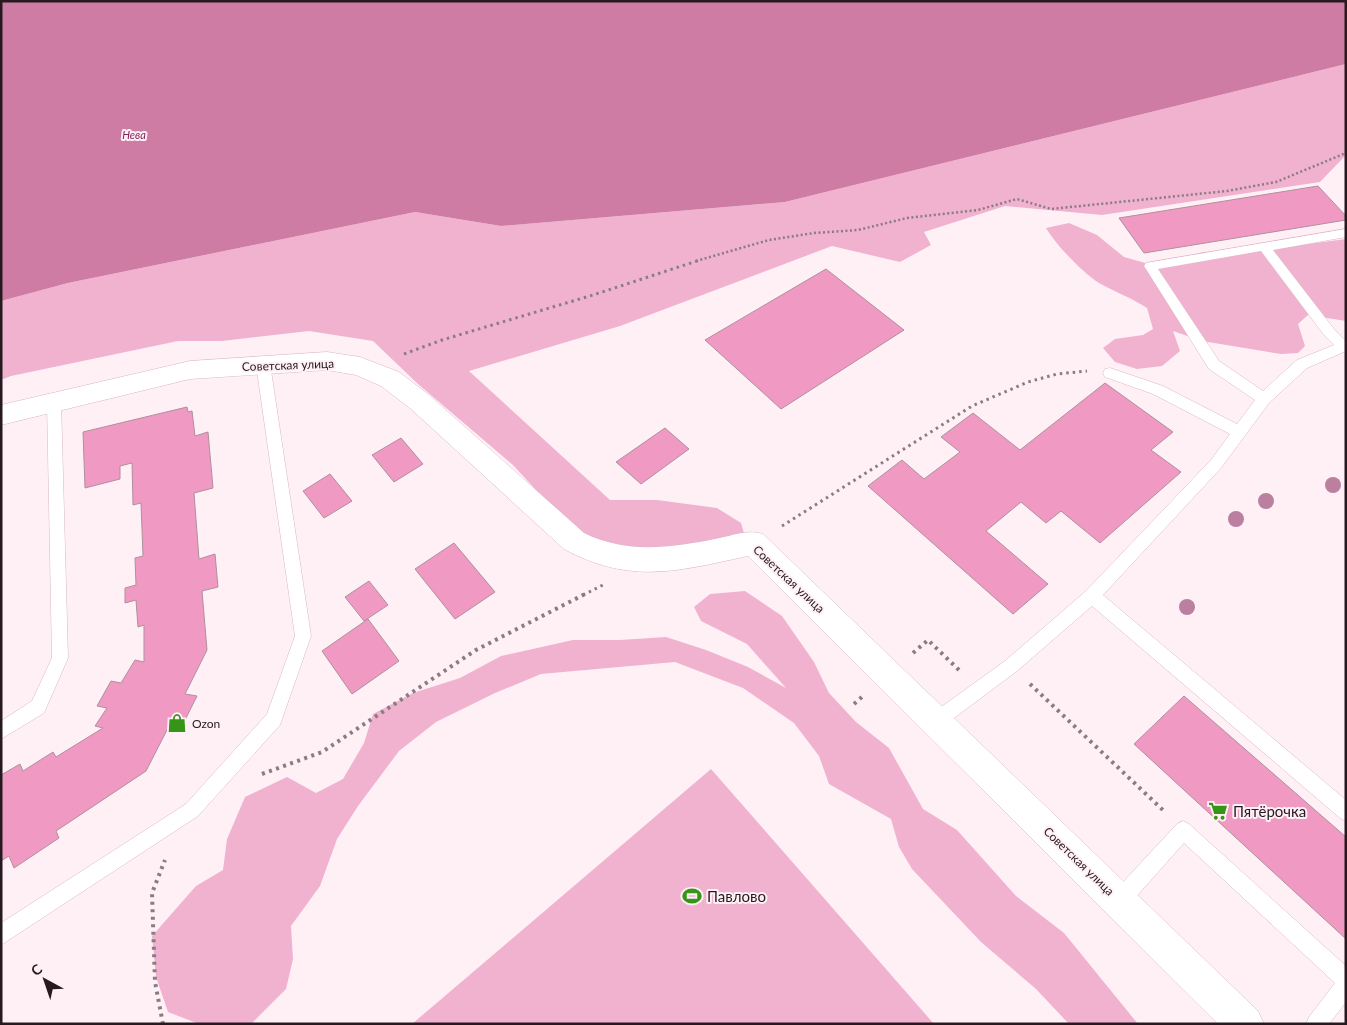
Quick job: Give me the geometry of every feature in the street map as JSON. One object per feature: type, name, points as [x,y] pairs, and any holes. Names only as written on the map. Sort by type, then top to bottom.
[{"type":"street","name":"Советская улица","points":[[1,415],[190,370],[327,361],[360,366],[390,379],[420,402],[574,541],[598,553],[631,560],[668,560],[754,543],[1245,1024]]},
{"type":"lane","points":[[1264,399],[1214,364],[1150,266],[1346,233]]},
{"type":"lane","points":[[936,721],[1011,666],[1092,596],[1216,464],[1264,399],[1302,364],[1345,347],[1329,332],[1264,247]]},
{"type":"lane","points":[[1,935],[192,810],[274,719],[303,636],[263,364]]},
{"type":"lane","points":[[1110,373],[1158,390],[1240,432]]},
{"type":"lane","points":[[1,731],[38,707],[60,658],[54,402]]},
{"type":"lane","points":[[1092,596],[1346,812]]},
{"type":"lane","points":[[1119,901],[1183,830],[1346,980]]},
{"type":"lane","points":[[1316,1024],[1346,985]]},
{"type":"path","points":[[397,357],[442,340],[720,253],[769,240],[814,233],[858,230],[907,218],[978,210],[1017,199],[1052,209],[1228,190],[1276,182],[1346,152]]},
{"type":"path","points":[[754,543],[867,474],[962,410],[1010,389],[1047,376],[1085,371],[1110,373]]},
{"type":"path","points":[[257,775],[322,752],[476,650],[603,586]]},
{"type":"path","points":[[1011,666],[1183,830]]},
{"type":"path","points":[[163,1024],[155,982],[152,893],[175,832],[176,820]]},
{"type":"shaded area","points":[[1346,64],[1346,155],[1320,182],[1102,215],[1005,206],[924,232],[931,245],[900,262],[832,246],[620,326],[469,371],[610,500],[657,500],[717,508],[741,523],[746,540],[619,555],[583,541],[513,465],[418,384],[373,341],[309,331],[222,341],[178,341],[11,376],[1,380],[1,301],[68,283],[415,212],[501,226],[785,202]]},
{"type":"shaded area","points":[[1069,223],[1097,235],[1124,257],[1156,266],[1203,252],[1255,251],[1346,239],[1346,321],[1308,315],[1298,324],[1305,346],[1298,353],[1281,354],[1202,341],[1173,331],[1180,351],[1162,366],[1137,369],[1115,362],[1103,348],[1115,339],[1143,335],[1153,329],[1147,308],[1092,278],[1063,250],[1046,228]]},
{"type":"shaded area","points":[[745,591],[782,616],[814,662],[829,693],[856,722],[889,748],[923,809],[957,830],[1016,896],[1064,933],[1138,1024],[1069,1024],[1036,989],[981,942],[912,869],[899,847],[891,819],[829,784],[819,756],[794,723],[743,688],[675,662],[541,674],[495,693],[436,722],[399,751],[358,806],[337,839],[320,886],[291,926],[293,959],[286,989],[251,1024],[199,1024],[168,1012],[156,977],[152,936],[196,886],[223,870],[227,839],[245,797],[287,777],[316,793],[343,779],[364,743],[373,714],[413,693],[460,678],[501,656],[573,640],[620,640],[666,637],[706,650],[748,667],[786,688],[747,644],[701,621],[694,607],[710,594]]},
{"type":"shaded area","name":"Павлово","points":[[711,769],[934,1024],[412,1024]]},
{"type":"water","name":"Нева","points":[[1,1],[1346,1],[1346,64],[785,202],[501,226],[415,212],[68,283],[1,301]]},
{"type":"building","points":[[1318,186],[1346,216],[1346,220],[1144,253],[1119,218]]},
{"type":"building","points":[[826,269],[904,330],[781,409],[705,340]]},
{"type":"building","points":[[1105,383],[1173,432],[1151,450],[1181,472],[1100,543],[1061,511],[1046,523],[1021,502],[986,531],[1048,584],[1013,614],[868,486],[902,460],[924,479],[960,452],[941,437],[973,413],[1020,450]]},
{"type":"building","points":[[187,407],[188,412],[192,411],[195,436],[208,432],[213,488],[194,493],[199,559],[215,554],[218,587],[202,591],[207,650],[185,694],[197,696],[179,732],[167,730],[146,771],[56,831],[59,838],[14,868],[9,856],[1,861],[1,775],[20,764],[23,771],[53,752],[56,757],[103,728],[95,726],[107,708],[97,706],[111,681],[121,683],[135,660],[144,662],[144,625],[138,627],[136,600],[125,603],[125,588],[136,585],[135,558],[143,556],[141,503],[133,505],[132,463],[120,466],[120,479],[85,488],[83,432]]},
{"type":"building","points":[[665,428],[689,449],[641,484],[616,462]]},
{"type":"building","points":[[401,438],[423,464],[394,482],[372,455]]},
{"type":"building","points":[[330,474],[352,501],[324,518],[303,491]]},
{"type":"building","points":[[454,543],[495,592],[455,619],[415,569]]},
{"type":"building","points":[[369,581],[388,605],[364,621],[345,597]]},
{"type":"building","points":[[368,619],[399,661],[352,694],[322,651]]},
{"type":"building","points":[[1184,696],[1346,837],[1346,939],[1134,744]]},
{"type":"place","name":"Ozon","points":[[177,723]]},
{"type":"place","name":"Пятёрочка","points":[[1218,811]]},
{"type":"place","name":"Павлово","points":[[692,896]]}]
